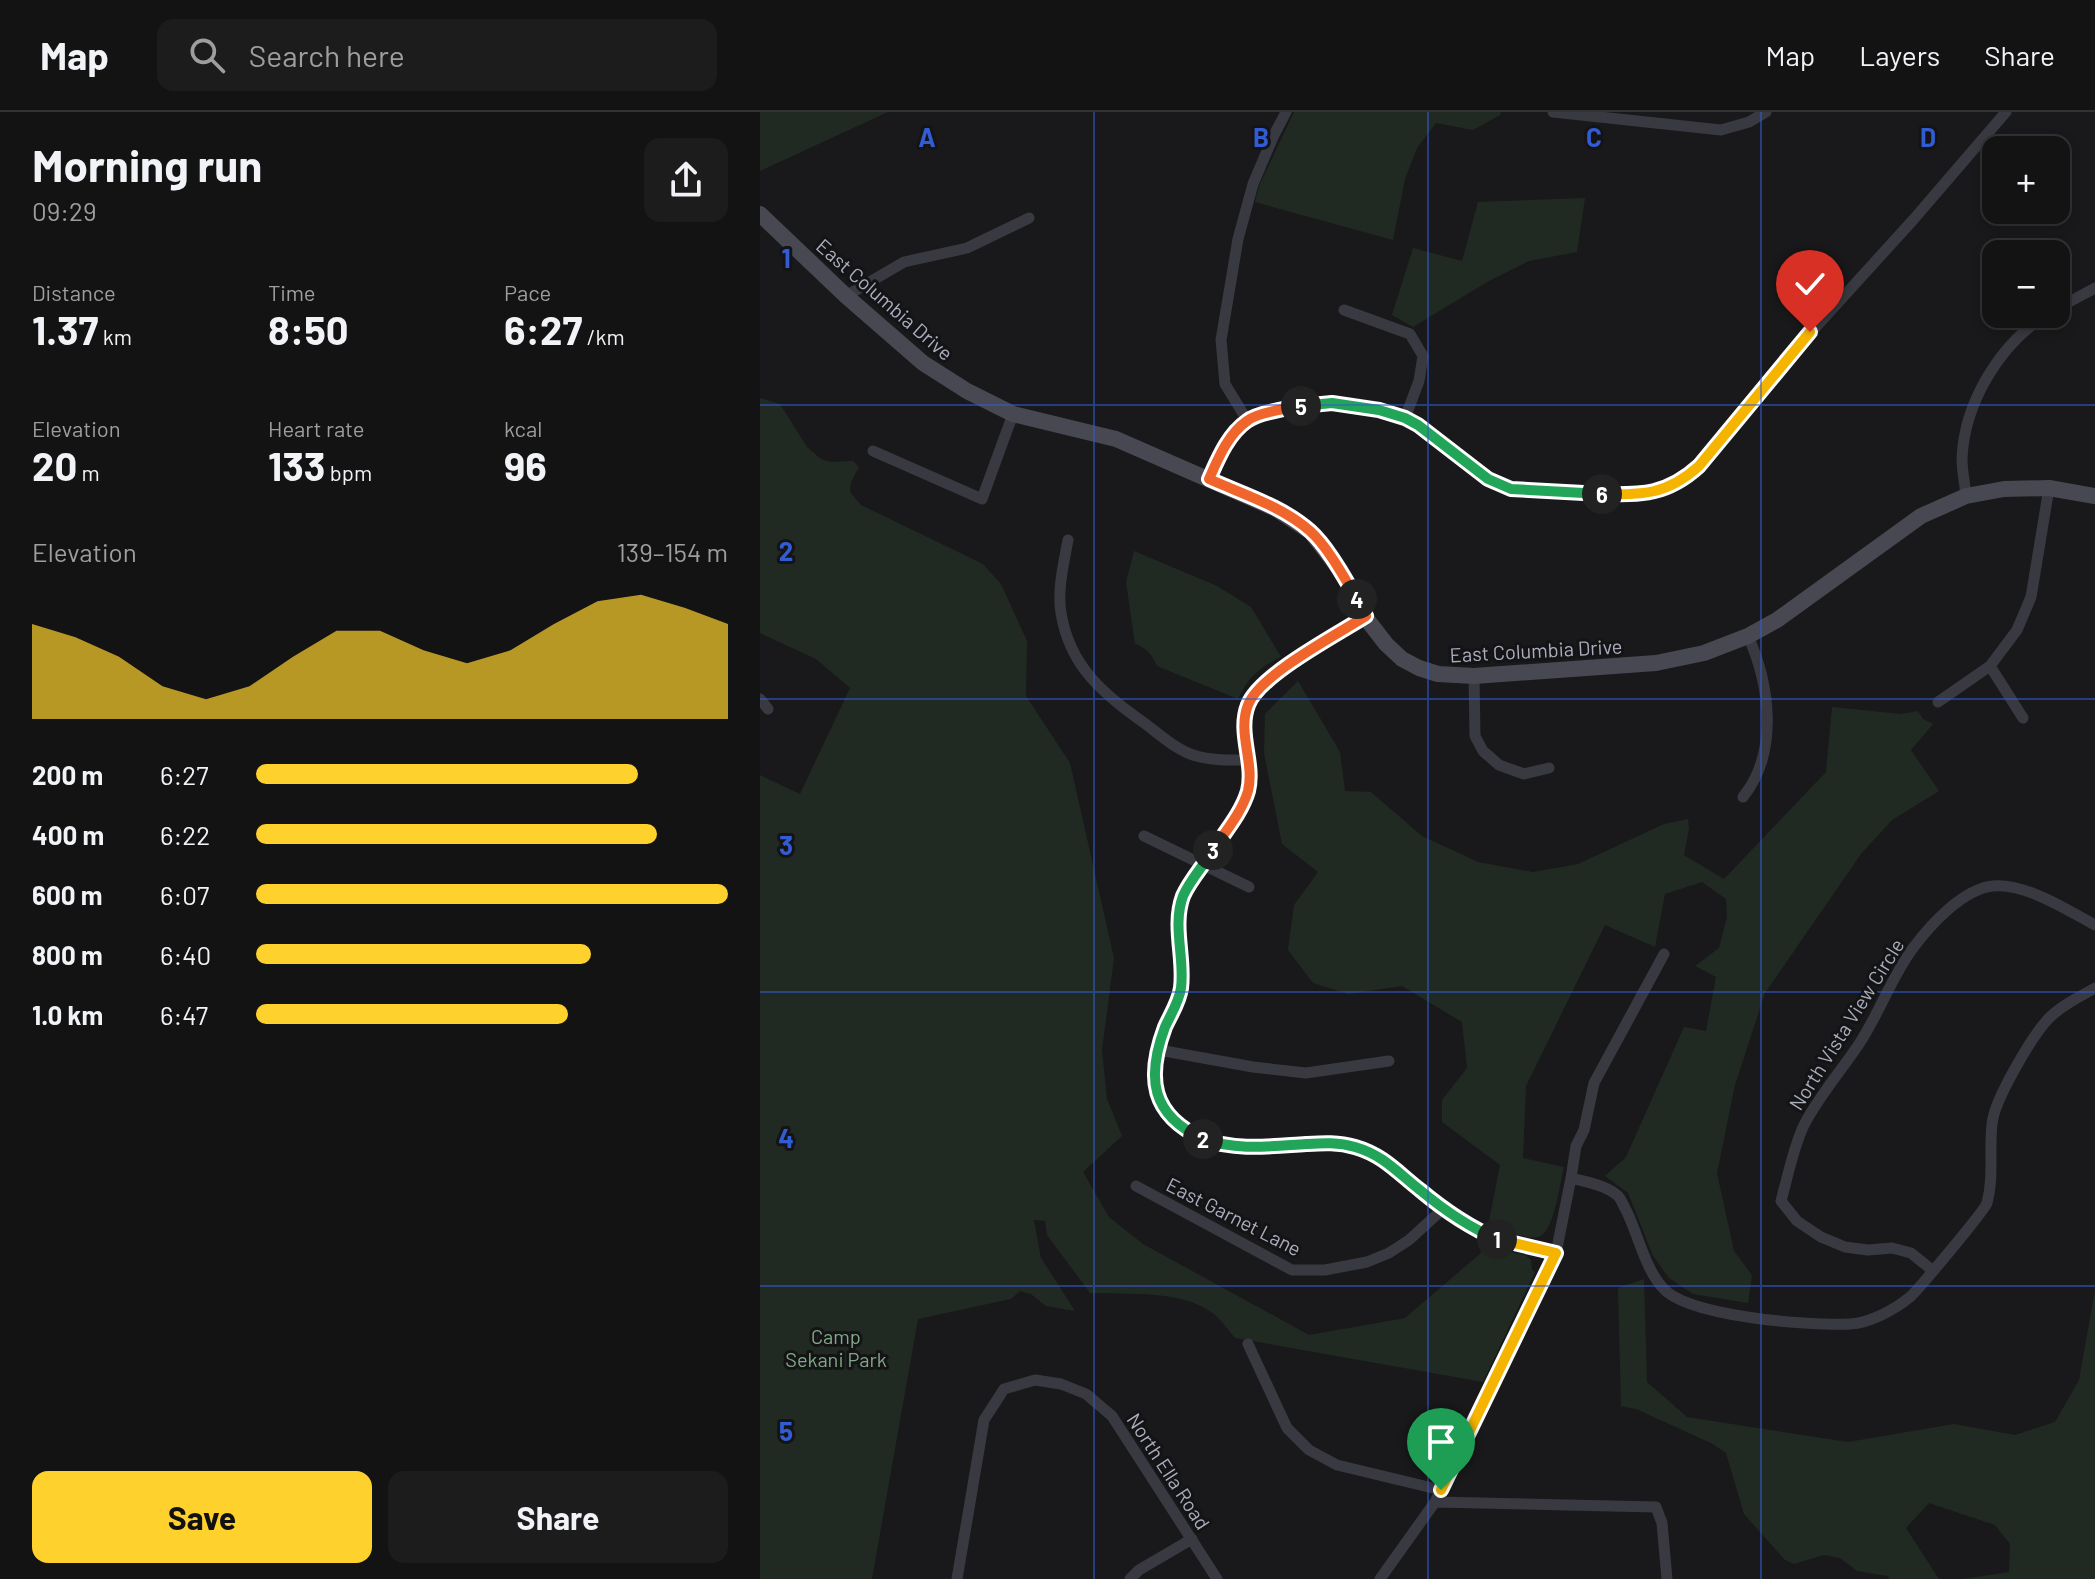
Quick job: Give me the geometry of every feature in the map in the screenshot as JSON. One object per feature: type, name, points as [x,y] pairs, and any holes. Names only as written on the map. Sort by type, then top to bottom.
[{"type":"street","points":[[1247,420],[1225,384],[1221,340],[1238,239],[1253,184],[1286,112]]},
{"type":"street","points":[[1553,112],[1721,130],[1749,122],[1766,112]]},
{"type":"street","points":[[1209,479],[1225,444],[1247,420],[1285,408],[1332,403],[1379,410],[1405,418],[1488,479],[1511,489],[1634,494],[1657,492],[1678,482],[1699,466],[1784,362],[2006,112]]},
{"type":"street","name":"East Columbia Drive","points":[[760,214],[846,296],[923,363],[967,391],[1013,414],[1116,439],[1276,509],[1311,532],[1341,571],[1386,644],[1402,659],[1438,674],[1474,676],[1669,661],[1704,653],[1748,636],[1777,620],[1921,516],[1966,496],[2004,489],[2049,488],[2095,496]]},
{"type":"street","points":[[846,296],[904,262],[967,248],[1029,218]]},
{"type":"street","points":[[2070,301],[2095,288]]},
{"type":"street","points":[[1344,310],[1410,334],[1423,356],[1419,381],[1405,418]]},
{"type":"street","points":[[1966,496],[1962,458],[1977,393],[2000,357],[2029,328]]},
{"type":"street","points":[[873,451],[982,499],[1013,414]]},
{"type":"street","points":[[1938,702],[1990,666],[2017,630],[2031,597],[2049,488]]},
{"type":"street","points":[[1068,540],[1060,608],[1074,657],[1087,675],[1111,699],[1189,754],[1213,759],[1248,760]]},
{"type":"street","points":[[1366,616],[1268,678],[1248,704],[1245,724],[1248,790],[1184,896],[1179,918],[1181,987],[1178,1002],[1165,1028],[1154,1084],[1161,1104],[1189,1132],[1217,1143],[1251,1148],[1331,1143],[1357,1147],[1378,1156],[1471,1228],[1500,1241],[1556,1253]]},
{"type":"street","points":[[1743,797],[1760,765],[1767,714],[1761,672],[1748,636]]},
{"type":"street","points":[[1990,666],[2023,718]]},
{"type":"street","points":[[1474,676],[1475,736],[1483,751],[1499,765],[1524,774],[1549,768]]},
{"type":"street","points":[[760,699],[768,709]]},
{"type":"street","points":[[1144,836],[1249,887]]},
{"type":"street","name":"North Vista View Circle","points":[[1932,1270],[1911,1253],[1892,1248],[1868,1250],[1845,1247],[1821,1237],[1797,1221],[1781,1201],[1803,1128],[1861,1042],[1912,948],[1945,911],[1973,891],[1995,886],[2018,888],[2095,925]]},
{"type":"street","points":[[1380,1579],[1435,1502],[1556,1253],[1576,1146],[1584,1130],[1594,1083],[1664,954]]},
{"type":"street","points":[[1571,1178],[1600,1186],[1618,1196],[1651,1270],[1663,1289],[1682,1301],[1729,1315],[1831,1325],[1859,1323],[1886,1313],[1912,1296],[1986,1206],[1992,1168],[1992,1121],[2008,1081],[2049,1018],[2095,988]]},
{"type":"street","points":[[1159,1050],[1306,1073],[1389,1061]]},
{"type":"street","name":"East Garnet Lane","points":[[1136,1186],[1292,1270],[1325,1270],[1367,1262],[1409,1240],[1444,1208]]},
{"type":"street","points":[[1248,1344],[1287,1428],[1309,1450],[1337,1465],[1441,1490]]},
{"type":"street","name":"North Ella Road","points":[[957,1579],[984,1420],[1004,1389],[1035,1380],[1061,1384],[1086,1394],[1112,1416],[1217,1579]]},
{"type":"street","points":[[1435,1502],[1656,1507],[1662,1523],[1667,1579]]},
{"type":"street","points":[[1130,1579],[1139,1570],[1192,1539]]},
{"type":"green space","points":[[760,112],[888,112],[760,171]]},
{"type":"green space","points":[[1294,112],[1501,112],[1473,130],[1436,123],[1417,148],[1405,179],[1393,240],[1255,202],[1259,186]]},
{"type":"green space","points":[[1585,198],[1577,252],[1529,261],[1487,282],[1413,327],[1392,315],[1413,248],[1462,261],[1478,202]]},
{"type":"green space","name":"Camp Sekani Park","points":[[760,398],[780,404],[807,447],[821,459],[830,462],[853,461],[859,467],[851,482],[850,492],[861,505],[983,564],[1001,584],[1027,641],[1026,696],[1070,763],[1114,958],[1102,1050],[1107,1099],[1122,1136],[1083,1172],[1109,1217],[1143,1244],[1309,1335],[1405,1318],[1481,1253],[1483,1247],[1525,1255],[1531,1260],[1535,1272],[1483,1382],[1235,1338],[1214,1314],[1186,1300],[1138,1294],[1090,1293],[1047,1235],[1045,1221],[1034,1220],[1041,1258],[1075,1311],[1046,1306],[1031,1294],[1020,1291],[1011,1299],[918,1319],[872,1579],[760,1579],[760,775],[800,794],[850,688],[816,659],[760,633]]},
{"type":"green space","points":[[1134,551],[1217,586],[1251,607],[1281,657],[1255,674],[1238,699],[1157,666],[1143,647],[1135,644],[1126,582]]},
{"type":"green space","points":[[1298,681],[1340,752],[1345,791],[1371,792],[1422,836],[1478,862],[1533,872],[1578,864],[1664,824],[1688,819],[1684,855],[1724,879],[1826,772],[1832,707],[1901,714],[1918,711],[1923,719],[1933,724],[1911,750],[1939,791],[1892,820],[1861,854],[1765,993],[1735,1085],[1717,1173],[1734,1251],[1752,1275],[1748,1303],[1693,1294],[1669,1278],[1653,1256],[1628,1193],[1605,1176],[1626,1157],[1684,1027],[1706,1031],[1716,977],[1695,966],[1719,948],[1727,917],[1726,899],[1702,882],[1665,894],[1655,947],[1605,925],[1526,1086],[1523,1158],[1564,1167],[1552,1217],[1544,1234],[1533,1238],[1488,1226],[1500,1165],[1442,1122],[1442,1100],[1467,1068],[1462,1022],[1402,986],[1348,994],[1313,983],[1288,950],[1294,905],[1318,872],[1282,844],[1264,753],[1265,714]]},
{"type":"green space","points":[[1644,1279],[1647,1382],[1687,1417],[1848,1442],[1954,1424],[2015,1435],[2055,1422],[2079,1380],[2095,1290],[2095,1579],[1963,1579],[2009,1572],[2010,1544],[1995,1525],[1929,1503],[1906,1528],[1939,1579],[1889,1579],[1888,1576],[1857,1571],[1840,1558],[1824,1555],[1794,1564],[1785,1560],[1744,1514],[1726,1453],[1636,1409],[1621,1406],[1618,1288]]},
{"type":"route","points":[[1441,1490],[1556,1253],[1500,1241],[1471,1228],[1378,1156],[1357,1147],[1322,1143],[1251,1148],[1207,1140],[1189,1132],[1173,1119],[1161,1104],[1154,1084],[1165,1028],[1178,1002],[1181,987],[1179,918],[1184,896],[1248,790],[1244,732],[1248,704],[1268,678],[1366,616],[1341,571],[1311,532],[1276,509],[1209,479],[1225,444],[1247,420],[1285,408],[1332,403],[1379,410],[1412,421],[1488,479],[1511,489],[1634,494],[1657,492],[1688,476],[1699,466],[1810,332]]}]
